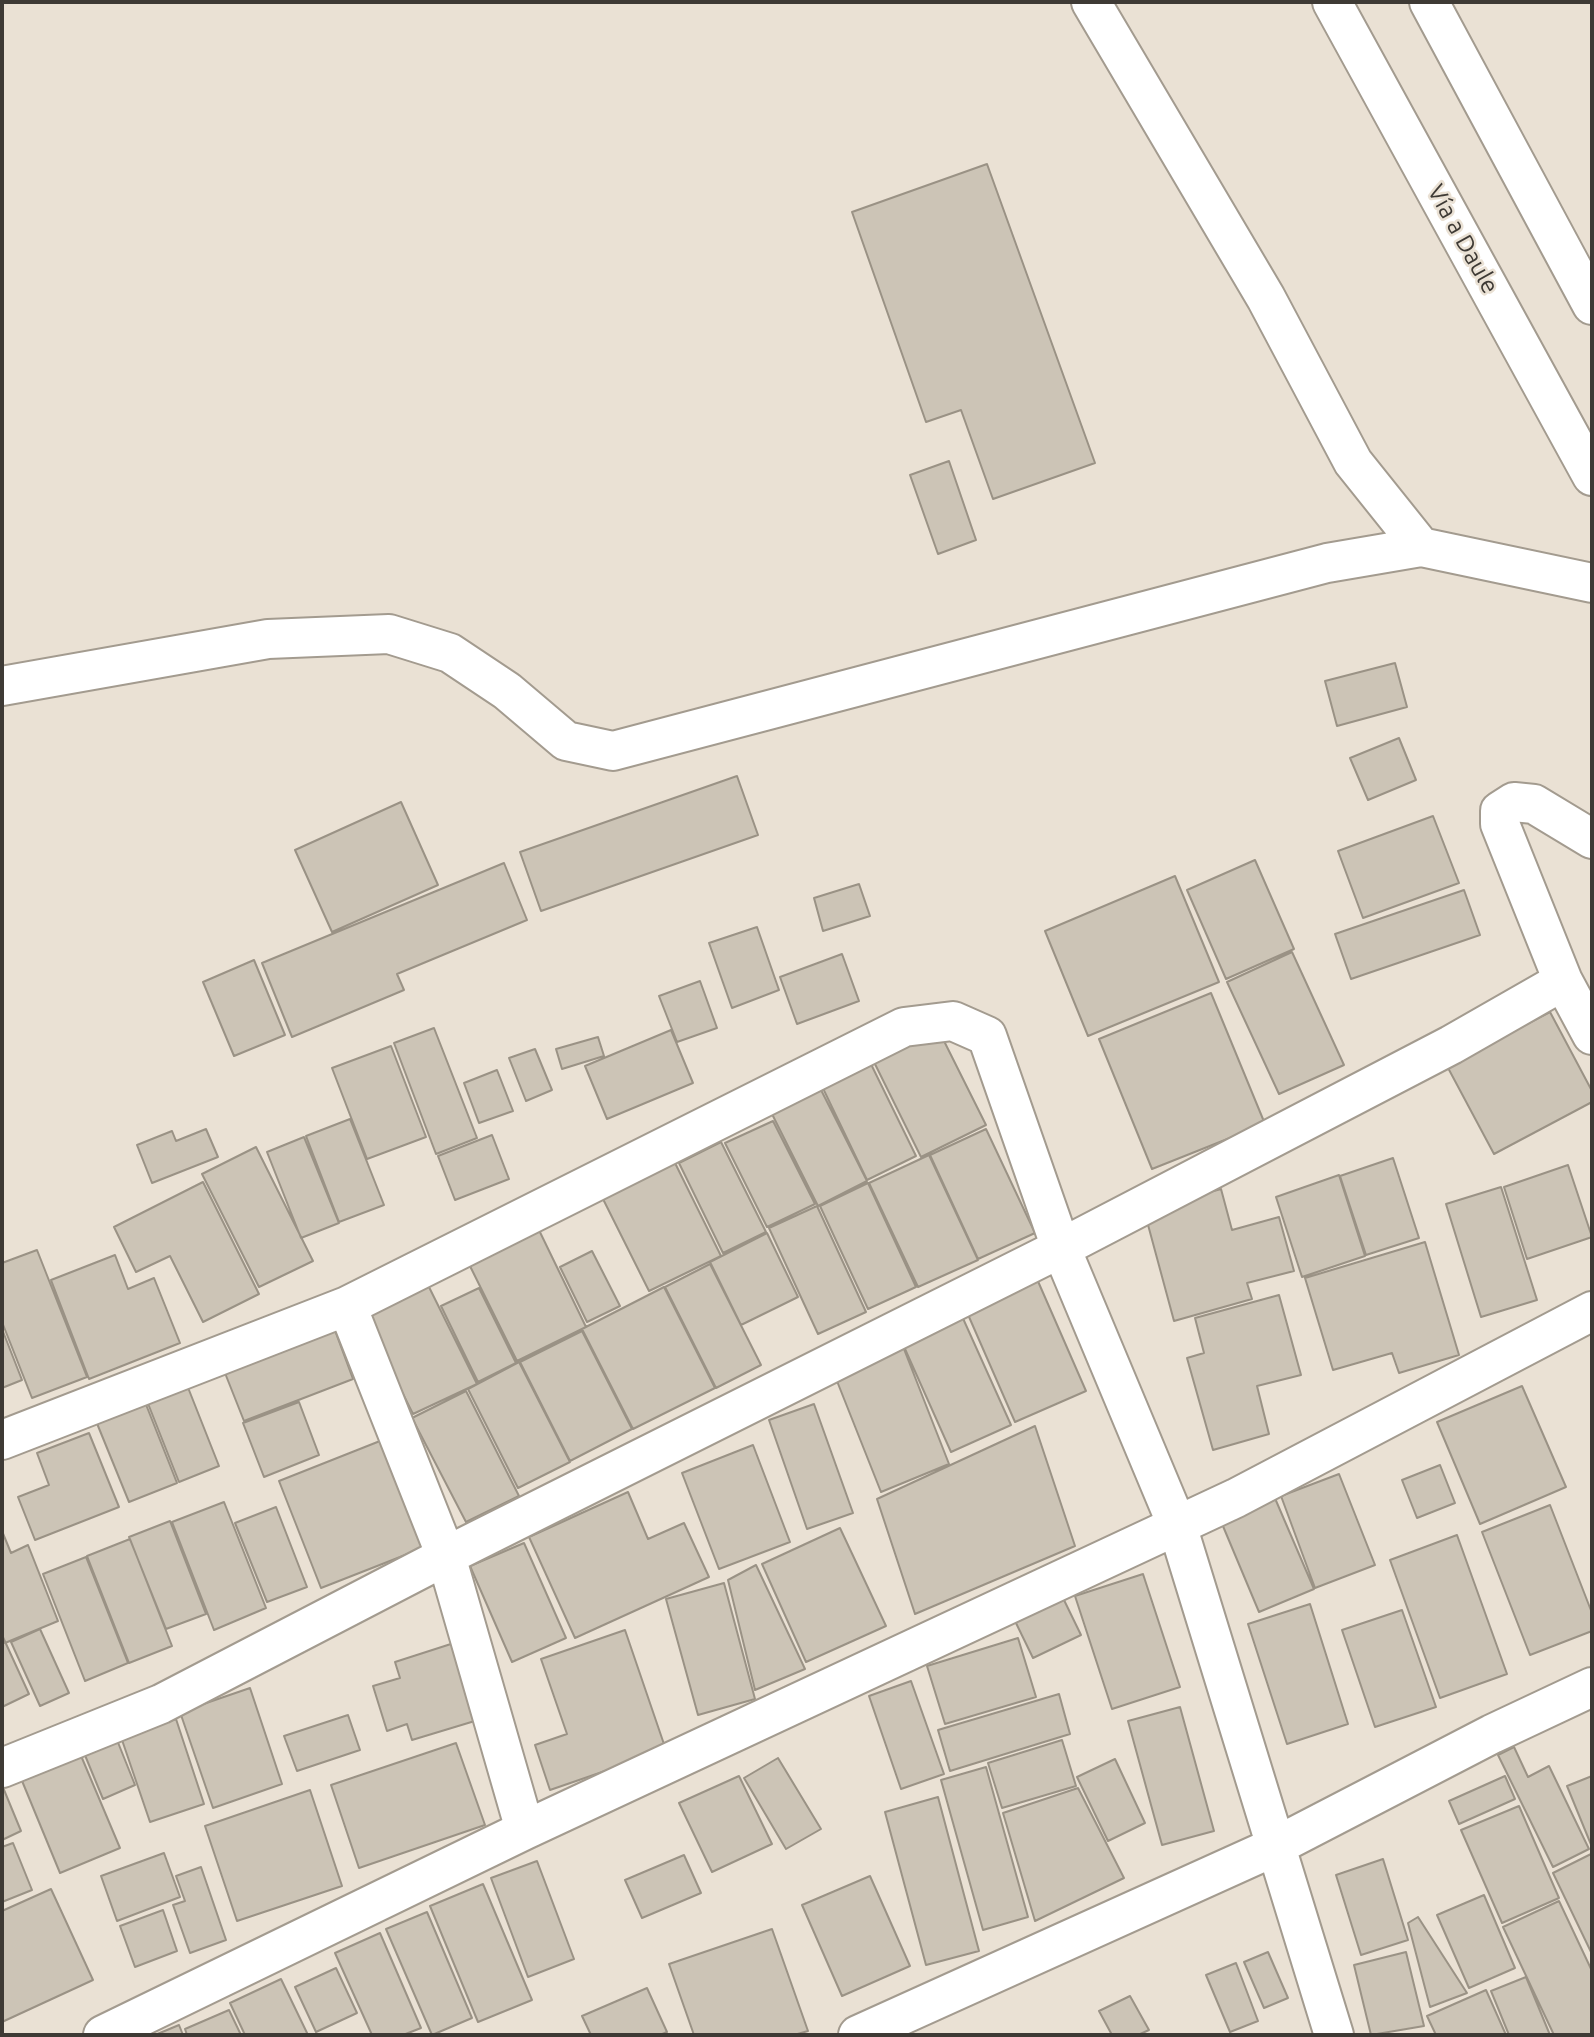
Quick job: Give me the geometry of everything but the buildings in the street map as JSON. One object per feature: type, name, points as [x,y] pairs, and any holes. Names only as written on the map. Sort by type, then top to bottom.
[{"type":"main road","points":[[1091,2],[1266,298],[1353,462],[1421,547]]},
{"type":"main road","name":"Vía a Daule","points":[[1332,2],[1592,477]]},
{"type":"main road","points":[[1429,2],[1592,304]]},
{"type":"main road","points":[[2,686],[268,639],[389,634],[450,653],[507,691],[566,741],[613,751],[1326,563],[1421,547],[1592,583]]},
{"type":"main road","points":[[1592,839],[1534,804],[1514,803],[1500,811],[1500,824],[1563,981],[1592,1035]]},
{"type":"main road","points":[[2,1768],[161,1704],[446,1556],[1061,1248],[1451,1045],[1563,981]]},
{"type":"main road","points":[[2,1440],[347,1306],[904,1027],[953,1021],[987,1036],[1061,1248],[1177,1525],[1334,2035]]},
{"type":"main road","points":[[347,1306],[446,1556],[524,1830]]},
{"type":"main road","points":[[103,2035],[524,1830],[1177,1525],[1592,1311]]},
{"type":"main road","points":[[858,2035],[1274,1847],[1492,1734],[1592,1687]]}]
